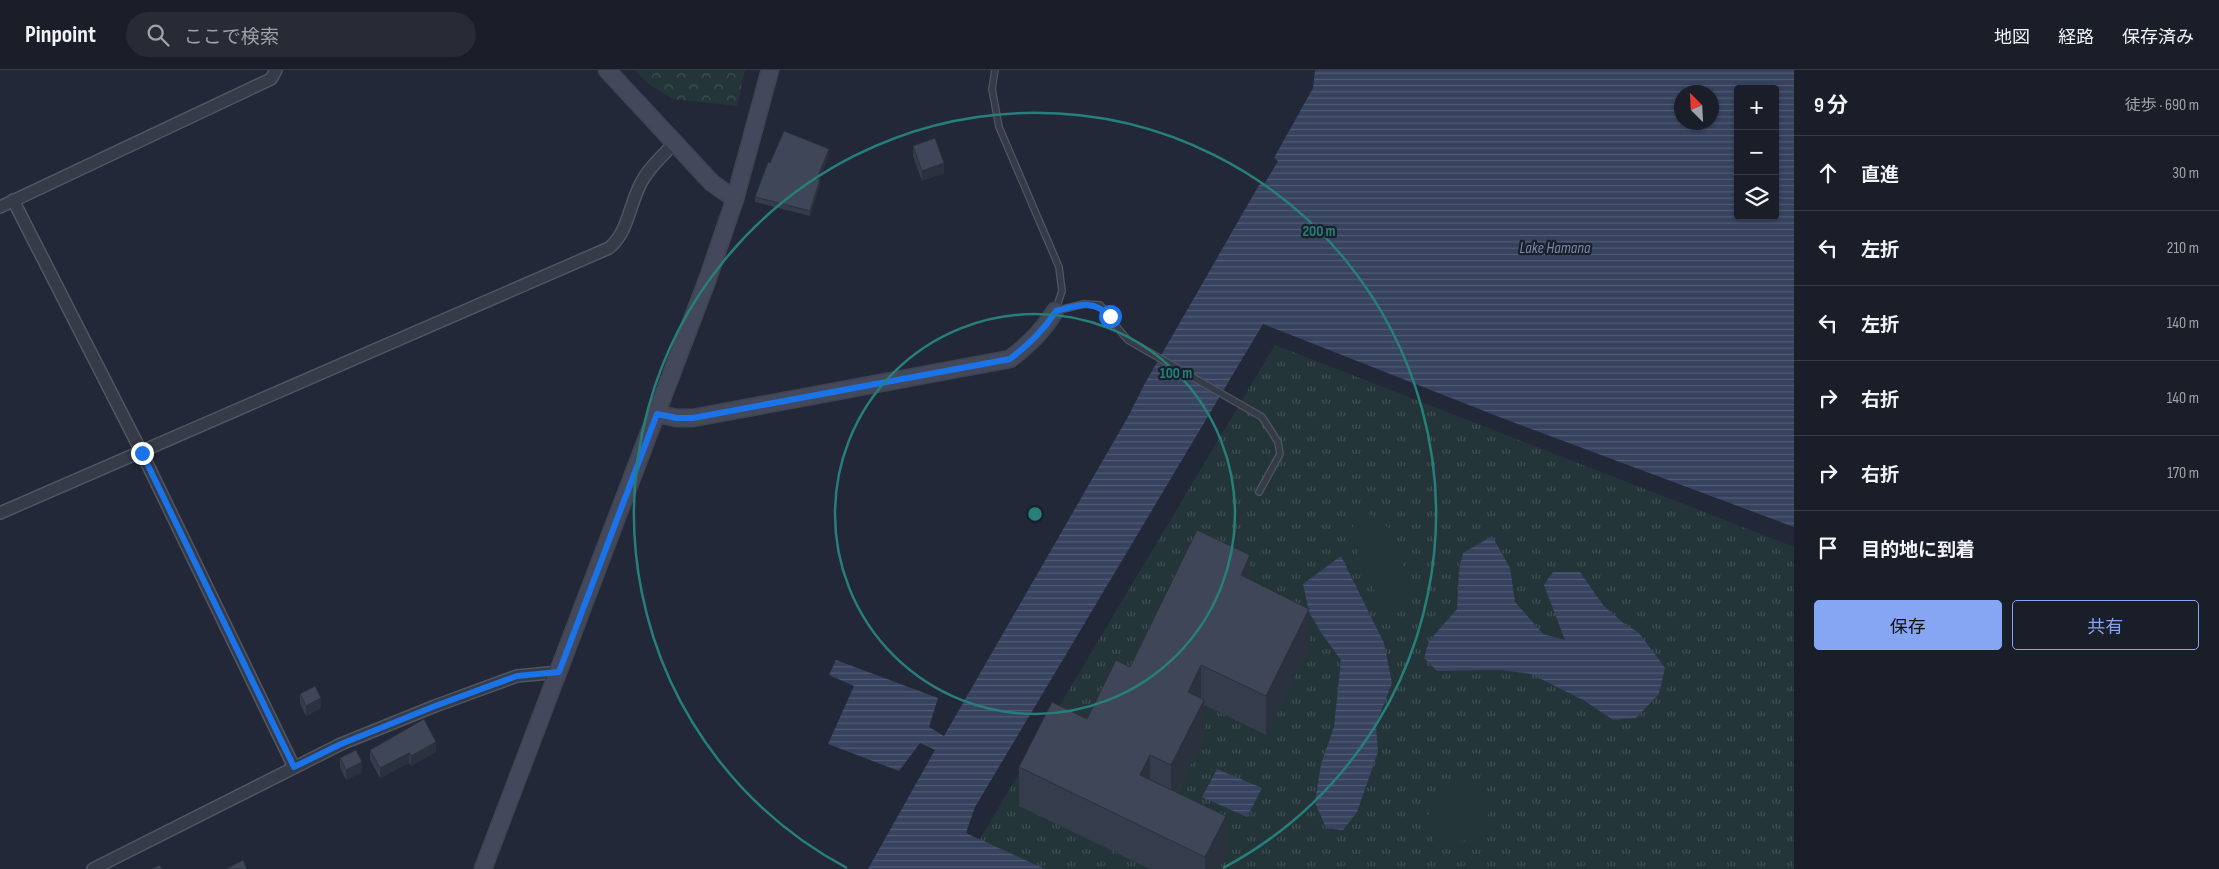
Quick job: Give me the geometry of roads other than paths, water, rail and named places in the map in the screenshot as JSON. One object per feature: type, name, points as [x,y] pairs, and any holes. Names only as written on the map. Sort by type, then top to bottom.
[{"type":"street","points":[[0,207],[272,79],[276,70]]},
{"type":"street","points":[[607,70],[712,183],[735,199]]},
{"type":"street","points":[[484,869],[708,278],[735,199],[770,70]]},
{"type":"street","points":[[0,513],[142,453],[609,248],[624,231],[640,184],[674,143]]},
{"type":"street","points":[[13,200],[142,453],[294,767]]},
{"type":"street","points":[[657,414],[677,418],[693,418],[1010,359],[1034,340],[1046,327],[1056,311]]},
{"type":"street","points":[[93,869],[341,744],[435,706],[517,676],[559,672]]},
{"type":"lane","points":[[995,70],[992,88],[999,128],[1060,267],[1062,291],[1056,311]]},
{"type":"lane","points":[[1056,311],[1084,304],[1100,306],[1110,316],[1116,329],[1128,340],[1246,406],[1262,417],[1278,442],[1280,454],[1259,492]]},
{"type":"water","name":"Lake Hamana","points":[[1315,70],[1794,70],[1794,527],[1502,418],[1263,324],[975,807],[966,833],[1045,869],[868,869],[935,750],[920,743],[899,771],[828,744],[854,686],[829,675],[836,660],[938,698],[929,727],[944,736],[1259,185],[1265,183],[1278,161],[1274,158],[1313,88]]},
{"type":"water","points":[[1492,536],[1510,568],[1515,602],[1543,634],[1565,640],[1544,585],[1553,572],[1580,572],[1603,605],[1622,622],[1639,633],[1665,668],[1659,694],[1636,718],[1613,720],[1585,701],[1531,674],[1501,670],[1437,671],[1424,658],[1429,641],[1457,609],[1459,570],[1463,553]]},
{"type":"water","points":[[1341,556],[1384,643],[1392,683],[1376,725],[1378,752],[1357,812],[1343,830],[1326,828],[1315,802],[1321,764],[1334,727],[1341,660],[1309,612],[1303,584]]},
{"type":"water","points":[[1217,769],[1262,788],[1247,817],[1202,797]]}]
